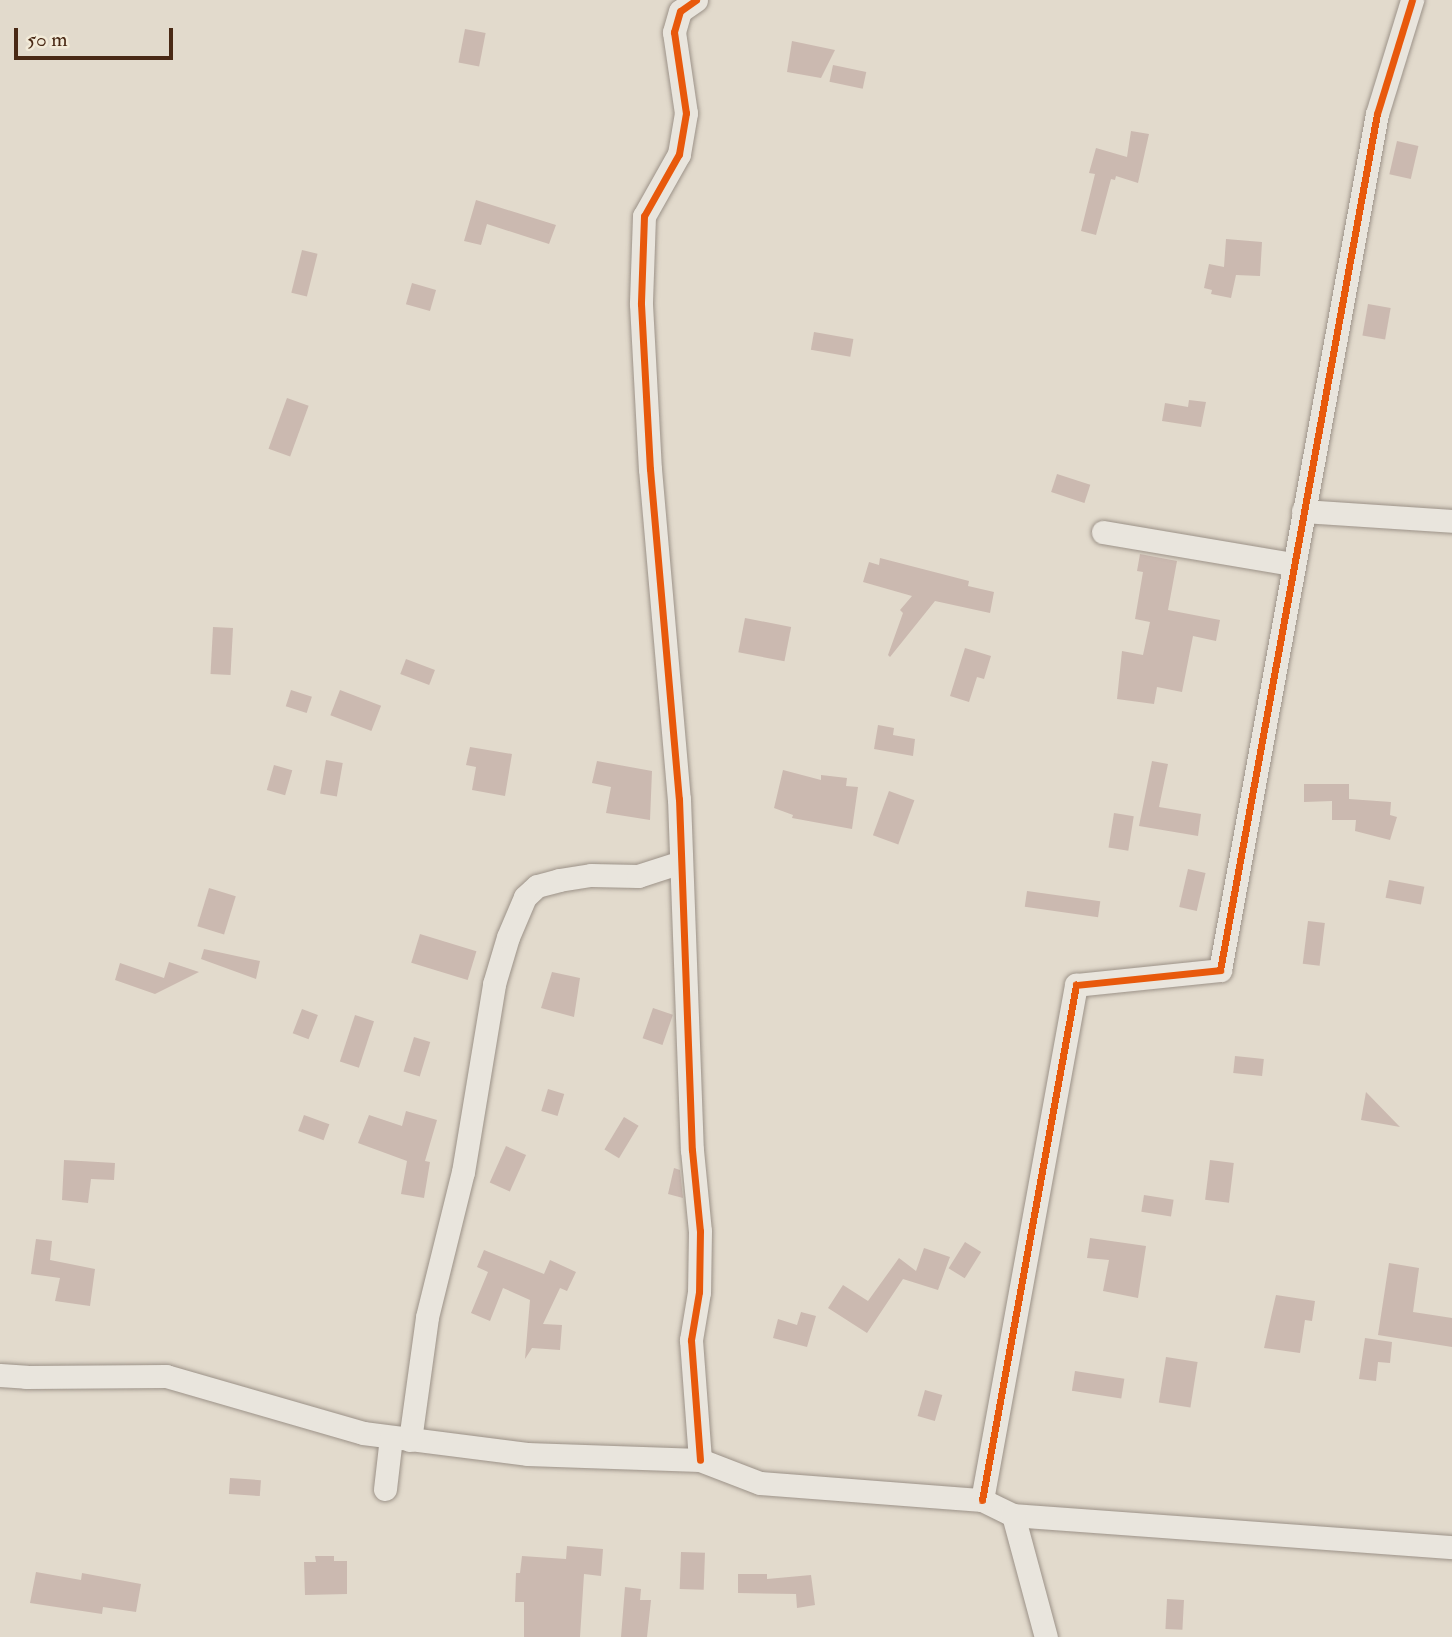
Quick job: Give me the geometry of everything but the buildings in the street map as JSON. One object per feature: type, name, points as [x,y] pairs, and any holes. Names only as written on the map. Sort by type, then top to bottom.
[{"type":"street","points":[[696,0],[680,12],[674,33],[686,113],[679,154],[644,216],[641,304],[650,469],[676,740],[692,1150],[700,1231],[699,1292],[691,1340],[700,1460]]},
{"type":"street","points":[[982,1500],[1076,985],[1220,970],[1377,114],[1412,0]]},
{"type":"street","points":[[1303,511],[1452,522]]},
{"type":"street","points":[[1103,532],[1293,564]]},
{"type":"street","points":[[385,1489],[401,1438],[427,1317],[463,1172],[494,984],[508,937],[525,897],[537,886],[559,880],[591,874],[638,876],[681,862]]},
{"type":"street","points":[[0,1374],[26,1377],[166,1376],[363,1433],[527,1454],[700,1460],[760,1483],[982,1500],[1013,1515],[1452,1546]]},
{"type":"street","points":[[1013,1515],[1046,1637]]},
{"type":"cycle path","points":[[696,0],[680,11],[674,32],[686,113],[679,154],[644,216],[641,304],[650,469],[679,799],[692,1150],[700,1231],[699,1292],[691,1340],[700,1460]]},
{"type":"cycle path","points":[[982,1500],[1076,985],[1220,970],[1377,114],[1412,0]]}]
